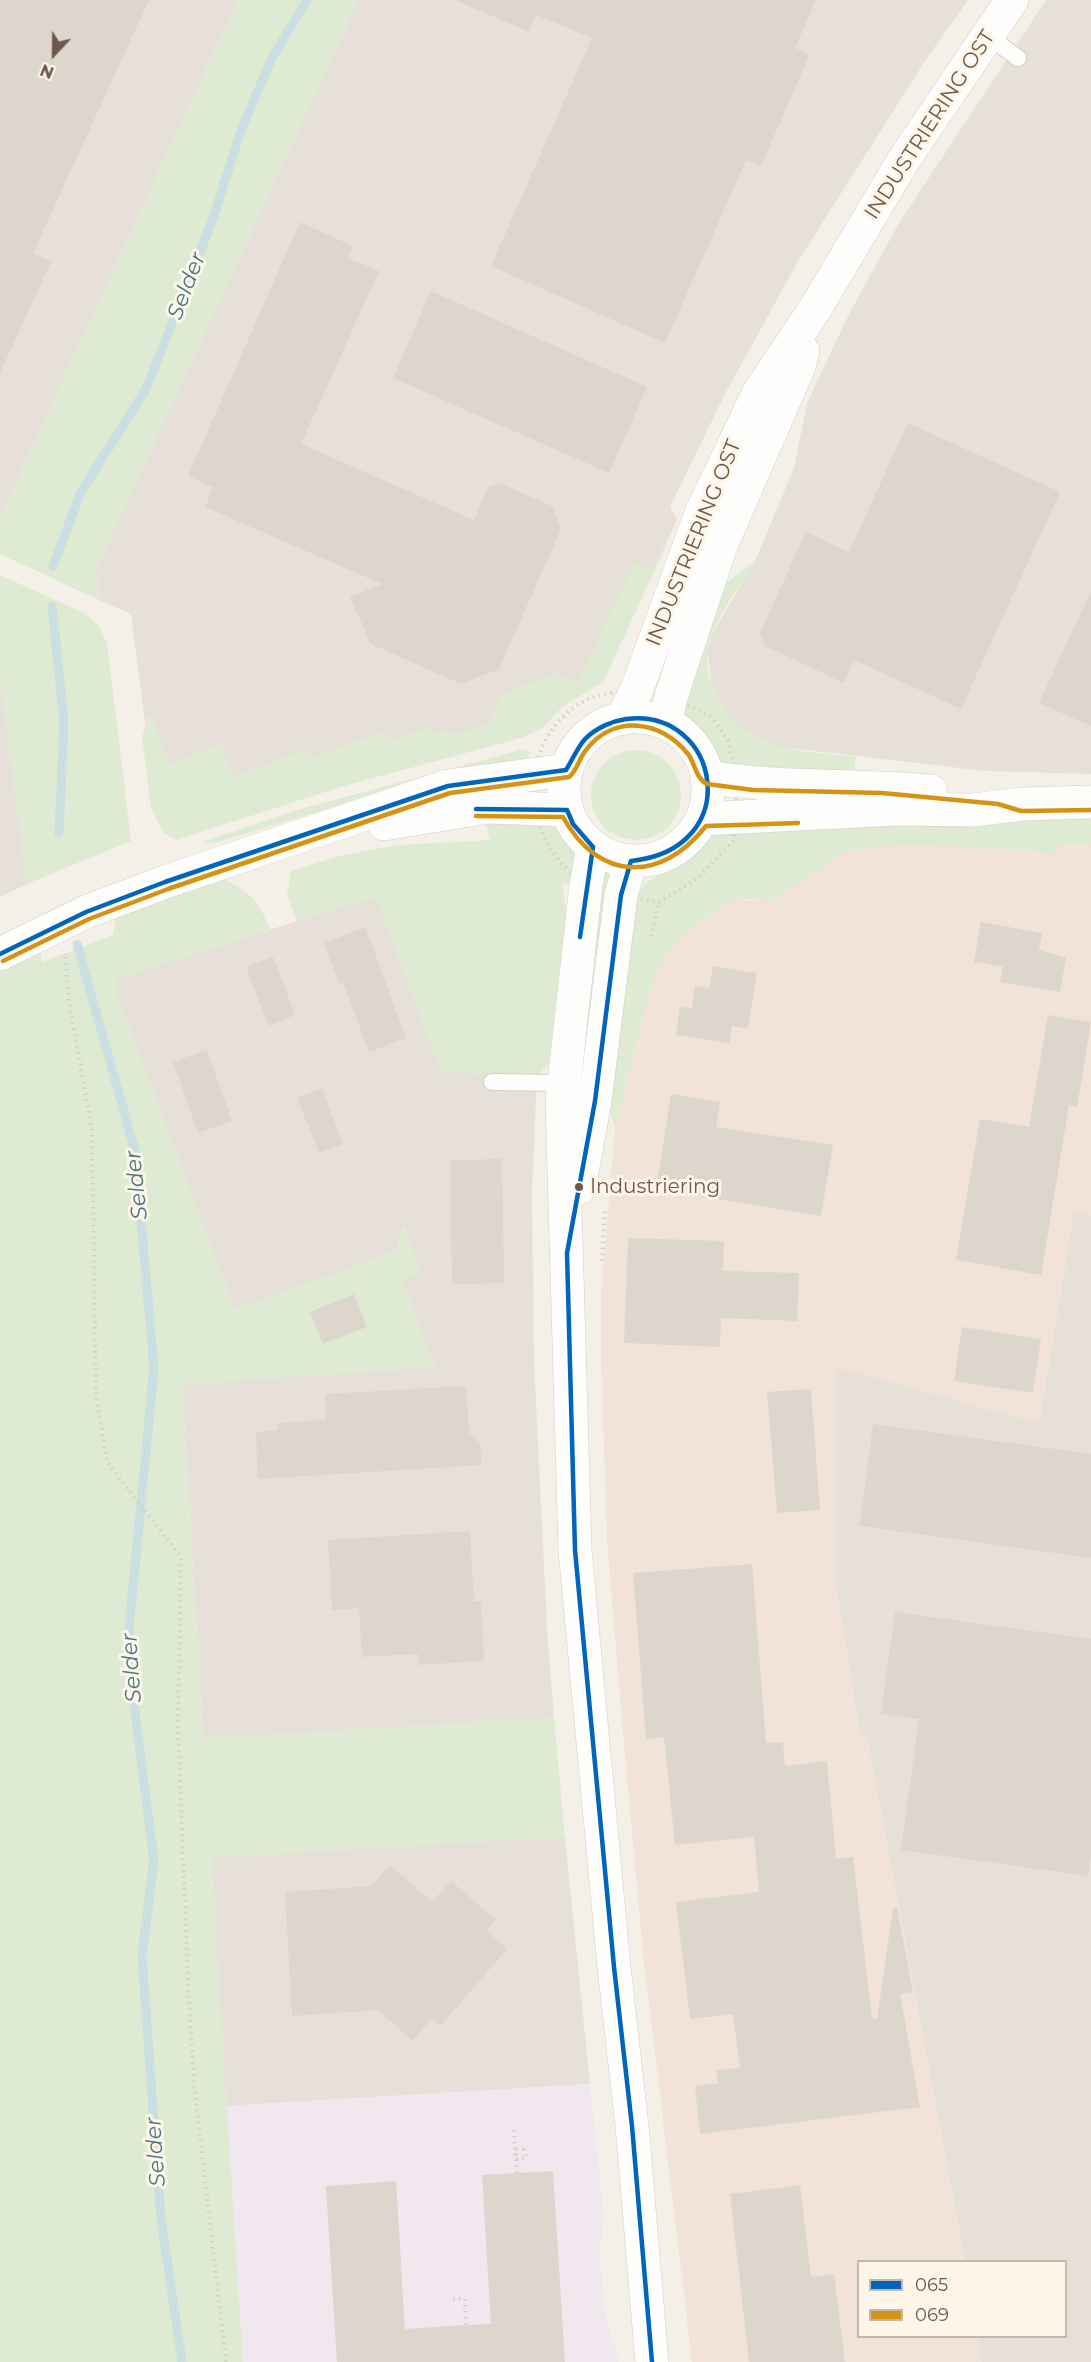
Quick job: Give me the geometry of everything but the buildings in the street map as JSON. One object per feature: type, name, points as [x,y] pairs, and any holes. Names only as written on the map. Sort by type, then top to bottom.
[{"type":"street","name":"INDUSTRIERING OST","points":[[615,706],[637,689],[702,511],[758,394],[813,312],[905,158],[1006,49],[1012,0]]},
{"type":"street","name":"INDUSTRIERING OST","points":[[666,723],[671,697],[720,548],[798,369],[813,312]]},
{"type":"street","points":[[615,706],[637,716],[666,723],[681,732],[694,745],[708,777],[707,805],[702,819],[680,846],[665,855],[631,861],[604,854],[593,847],[573,824],[567,810],[564,784],[572,755],[586,736],[606,723],[615,706]]},
{"type":"street","points":[[0,954],[86,912],[165,882],[448,786],[566,770]]},
{"type":"street","points":[[708,777],[753,783],[882,786],[1000,797],[1022,804]]},
{"type":"street","points":[[702,819],[897,809],[973,810],[1022,804],[1091,802]]},
{"type":"street","points":[[284,840],[488,807],[567,810]]},
{"type":"street","points":[[593,847],[586,885],[564,1083],[575,1550],[613,1955],[632,2126],[652,2362]]},
{"type":"street","points":[[567,1253],[595,1101],[621,895],[631,861]]},
{"type":"lane","points":[[492,1082],[564,1083]]},
{"type":"path","points":[[547,736],[579,704],[615,706]]},
{"type":"path","points":[[694,707],[711,717],[728,740],[732,755]]},
{"type":"path","points":[[648,947],[659,902]]},
{"type":"path","points":[[63,924],[69,1001],[92,1130],[96,1394],[107,1462],[181,1557],[178,1729],[188,1981],[194,2084],[226,2362]]},
{"type":"path","points":[[602,1266],[605,1207]]},
{"type":"path","points":[[514,2130],[515,2159],[526,2158],[525,2149],[516,2149],[517,2173]]},
{"type":"path","points":[[453,2299],[465,2300],[466,2325]]},
{"type":"shaded area","points":[[0,0],[238,0],[0,517]]},
{"type":"shaded area","points":[[358,0],[968,0],[925,61],[797,263],[725,394],[670,507],[677,519],[671,533],[607,656],[582,694],[491,729],[156,807],[131,614],[99,600],[96,569]]},
{"type":"shaded area","points":[[1046,0],[1091,0],[1091,774],[985,771],[780,747],[753,736],[729,718],[712,687],[707,650],[714,631],[756,559],[794,468],[807,403],[850,312],[899,223]]},
{"type":"shaded area","points":[[0,675],[27,884],[0,897]]},
{"type":"shaded area","points":[[1091,844],[1091,1215],[1074,1212],[1039,1423],[836,1367],[836,1586],[860,1734],[867,1735],[965,2260],[857,2260],[857,2338],[978,2338],[981,2362],[692,2362],[643,1953],[607,1541],[601,1293],[615,1127],[652,983],[671,947],[720,906],[735,899],[754,901],[809,874],[845,852],[887,845],[963,846],[1054,854],[1057,845]]},
{"type":"shaded area","points":[[376,896],[440,1068],[537,1076],[532,1191],[534,1361],[547,1628],[554,1718],[203,1739],[182,1384],[434,1367],[402,1280],[403,1227],[397,1251],[235,1310],[116,993],[115,979]]},
{"type":"shaded area","points":[[1074,1212],[1091,1215],[1091,2362],[981,2362],[978,2338],[1067,2338],[1067,2260],[965,2260],[867,1736],[860,1734],[836,1586],[836,1367],[1039,1423]]},
{"type":"shaded area","points":[[565,1837],[590,2084],[226,2106],[211,1857]]},
{"type":"shaded area","points":[[590,2084],[604,2220],[599,2251],[606,2317],[619,2362],[243,2362],[226,2106]]},
{"type":"green space","points":[[238,0],[358,0],[96,569],[99,600],[0,554],[0,517]]},
{"type":"green space","points":[[663,545],[666,546],[603,682],[562,707],[543,728],[521,738],[344,786],[176,840],[163,832],[151,808],[142,737],[150,714],[170,764],[220,744],[234,777],[306,749],[311,758],[385,731],[389,741],[428,728],[436,733],[443,730],[459,733],[487,725],[502,694],[557,673],[577,683],[635,562],[652,570]]},
{"type":"green space","points":[[756,560],[711,636],[707,660],[714,692],[730,715],[744,729],[760,739],[795,750],[856,757],[854,774],[724,766],[714,759],[692,729],[685,714],[684,688],[713,593]]},
{"type":"green space","points":[[0,575],[84,613],[99,626],[107,643],[131,841],[27,884],[0,675]]},
{"type":"green space","points":[[524,749],[530,752],[526,763],[377,794],[218,842],[202,842],[297,810]]},
{"type":"green space","points":[[636,750],[653,753],[668,763],[678,778],[681,795],[678,812],[668,827],[653,837],[636,840],[619,837],[604,827],[594,812],[591,795],[594,778],[604,763],[619,753]]},
{"type":"green space","points":[[484,817],[527,818],[556,828],[577,855],[576,885],[562,883],[566,913],[549,1063],[537,1076],[438,1073],[439,1068],[376,896],[297,921],[287,895],[291,871],[343,855],[399,845],[490,840]]},
{"type":"green space","points":[[1091,818],[1091,844],[1057,845],[1055,854],[963,846],[887,845],[845,852],[772,900],[735,899],[720,906],[671,947],[652,983],[615,1127],[605,1099],[626,919],[646,883],[688,857],[708,835],[745,826]]},
{"type":"green space","points":[[610,871],[617,875],[602,949],[596,953],[592,950],[602,875]]},
{"type":"green space","points":[[219,876],[238,886],[257,903],[270,930],[115,980],[116,993],[235,1309],[397,1251],[404,1226],[421,1273],[402,1280],[434,1368],[182,1384],[203,1739],[554,1718],[565,1837],[211,1858],[243,2362],[0,2362],[0,969],[40,951],[42,962],[113,935],[117,914]]},
{"type":"waterway","name":"Selder","points":[[53,566],[81,492],[146,389],[213,219],[240,133],[272,58],[307,0]]},
{"type":"waterway","name":"Selder","points":[[52,607],[64,721],[59,833]]},
{"type":"waterway","name":"Selder","points":[[77,944],[135,1151],[154,1368],[127,1649],[154,1860],[142,1956],[161,2219],[182,2362]]},
{"type":"transit line","name":"065","points":[[0,954],[86,912],[165,882],[448,786],[566,770],[585,739],[599,728],[615,721],[626,719],[658,721],[683,734],[699,755],[707,781],[705,808],[692,832],[668,851],[631,861],[621,895],[595,1101],[567,1253],[575,1550],[614,1967],[632,2126],[652,2362]]},
{"type":"transit line","name":"069","points":[[3,961],[89,919],[168,889],[450,793],[569,777],[584,753],[597,738],[623,726],[651,728],[665,734],[688,754],[698,775],[707,784],[753,790],[882,793],[998,804],[1021,811],[1091,810]]},
{"type":"transit line","name":"065","points":[[476,809],[567,810],[573,824],[593,847],[580,937]]},
{"type":"transit line","name":"069","points":[[476,816],[563,817],[578,838],[594,854],[612,863],[631,867],[650,865],[670,858],[688,845],[706,826],[798,823]]},
{"type":"place","name":"Industriering","points":[[579,1187]]}]
